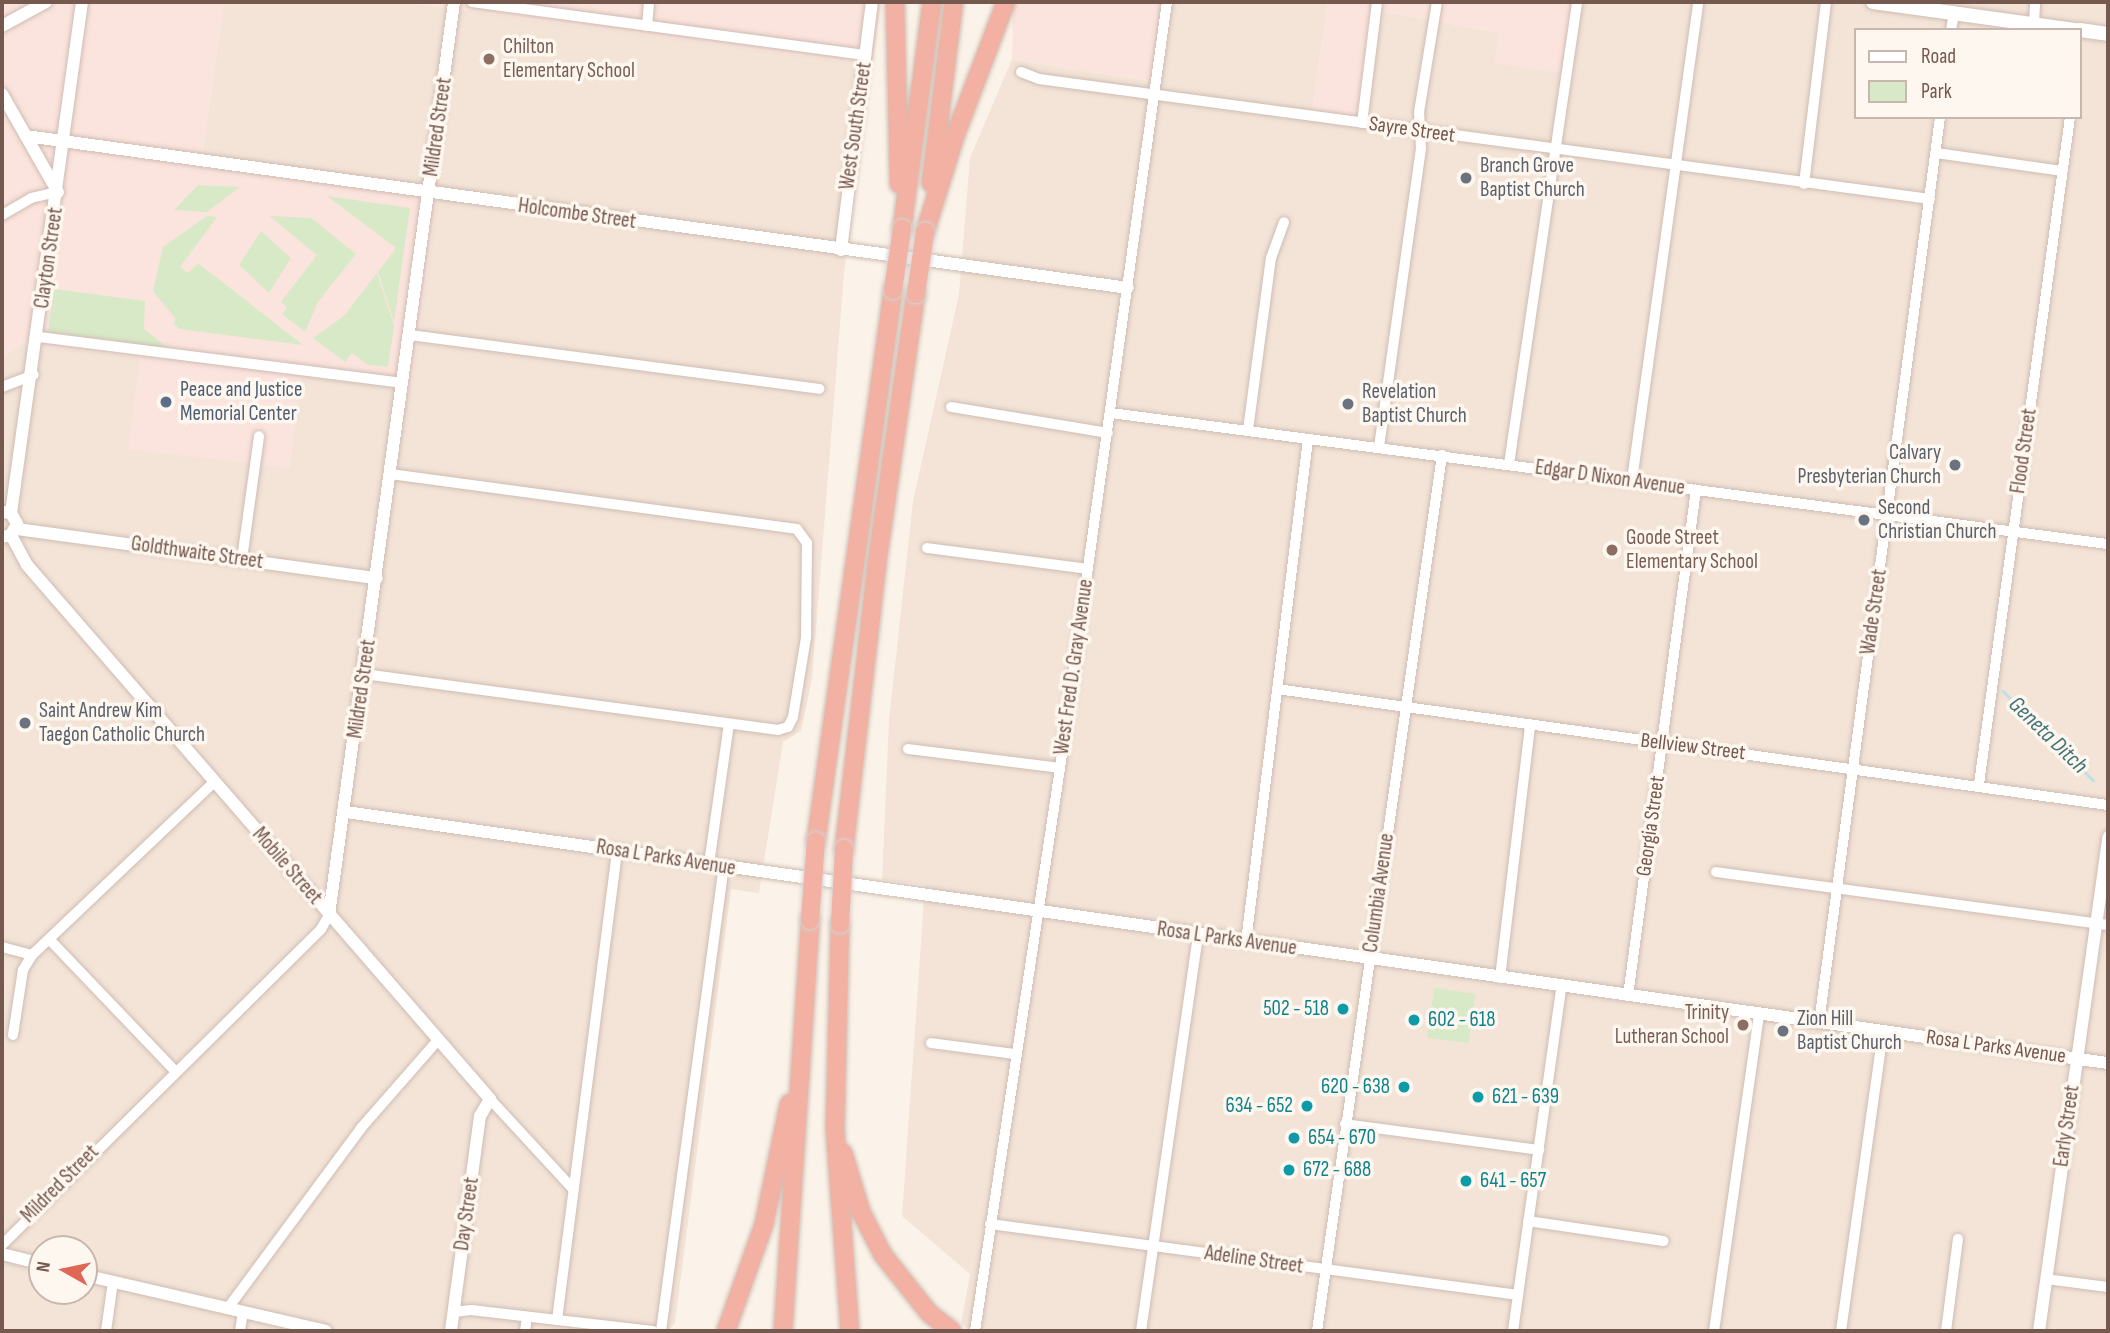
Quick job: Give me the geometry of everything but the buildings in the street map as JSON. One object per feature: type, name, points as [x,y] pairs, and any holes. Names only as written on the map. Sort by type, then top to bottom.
[{"type":"highway","points":[[895,2],[902,229]]},
{"type":"highway","points":[[783,1331],[816,841],[932,2]]},
{"type":"highway","points":[[849,1325],[835,1129],[844,849],[877,563],[925,232],[954,2]]},
{"type":"highway","points":[[925,232],[955,136],[1006,2]]},
{"type":"highway","points":[[726,1331],[740,1297],[769,1205],[802,1032]]},
{"type":"highway","points":[[835,1129],[874,1240],[894,1273],[929,1312],[952,1331]]},
{"type":"main road","points":[[1873,2],[1926,5],[1954,13],[2054,28]]},
{"type":"main road","points":[[2082,33],[2108,34]]},
{"type":"street","points":[[2,26],[46,2]]},
{"type":"street","name":"Clayton Street","points":[[6,513],[34,375],[82,2]]},
{"type":"street","name":"Mildred Street","points":[[2,1245],[321,929],[329,915],[346,812],[454,2]]},
{"type":"street","points":[[472,2],[866,55]]},
{"type":"street","points":[[647,26],[649,2]]},
{"type":"street","name":"West South Street","points":[[841,250],[872,2]]},
{"type":"street","name":"West Fred D. Gray Avenue","points":[[975,1331],[1036,912],[1060,768],[1167,2]]},
{"type":"street","points":[[1363,123],[1377,2]]},
{"type":"street","points":[[1379,447],[1420,131],[1419,112],[1437,2]]},
{"type":"street","points":[[1509,464],[1552,149],[1577,2]]},
{"type":"street","points":[[1632,480],[1698,2]]},
{"type":"street","points":[[1804,184],[1826,2]]},
{"type":"street","points":[[2034,24],[2035,2]]},
{"type":"street","points":[[1951,28],[1954,13]]},
{"type":"street","name":"Sayre Street","points":[[1021,72],[1039,79],[1930,199]]},
{"type":"street","points":[[2,93],[58,192],[31,198],[2,215]]},
{"type":"street","name":"Wade Street","points":[[1819,1023],[1940,119]]},
{"type":"street","name":"Flood Street","points":[[1979,784],[2070,119]]},
{"type":"street","name":"Holcombe Street","points":[[26,136],[429,194],[1128,288]]},
{"type":"street","points":[[1936,153],[2063,170]]},
{"type":"street","points":[[1248,430],[1271,258],[1284,222]]},
{"type":"street","points":[[410,335],[819,390]]},
{"type":"street","points":[[39,337],[403,383]]},
{"type":"street","points":[[2,387],[34,375]]},
{"type":"street","points":[[951,407],[1108,433]]},
{"type":"street","name":"Edgar D Nixon Avenue","points":[[1111,413],[2108,544]]},
{"type":"street","points":[[242,559],[260,436]]},
{"type":"street","points":[[1246,942],[1308,439]]},
{"type":"street","name":"Columbia Avenue","points":[[1317,1331],[1442,455]]},
{"type":"street","points":[[364,674],[778,730],[789,727],[809,610],[807,543],[802,532],[391,474]]},
{"type":"street","name":"Georgia Street","points":[[1629,996],[1696,490]]},
{"type":"street","name":"Mobile Street","points":[[6,513],[7,537],[27,565],[490,1100],[572,1188]]},
{"type":"street","name":"Goldthwaite Street","points":[[7,537],[242,559],[377,578]]},
{"type":"street","points":[[927,548],[1088,569]]},
{"type":"street","name":"Bellview Street","points":[[1277,689],[1979,784],[2108,805]]},
{"type":"street","points":[[709,864],[729,724]]},
{"type":"street","points":[[1500,978],[1530,725]]},
{"type":"street","points":[[908,749],[1060,768]]},
{"type":"street","points":[[13,1035],[23,971],[32,955],[214,782]]},
{"type":"street","name":"Rosa L Parks Avenue","points":[[346,812],[1562,988],[2108,1063]]},
{"type":"street","name":"Early Street","points":[[2039,1331],[2076,1058],[2102,924],[2108,837]]},
{"type":"street","points":[[557,1320],[617,850]]},
{"type":"street","points":[[661,1331],[724,867]]},
{"type":"street","points":[[1716,872],[2102,924]]},
{"type":"street","points":[[1141,1331],[1198,935]]},
{"type":"street","points":[[49,939],[175,1071]]},
{"type":"street","points":[[2,947],[32,955]]},
{"type":"street","points":[[1513,1331],[1562,988]]},
{"type":"street","points":[[1714,1331],[1759,1015]]},
{"type":"street","points":[[1841,1331],[1883,1032]]},
{"type":"street","points":[[228,1308],[361,1128],[438,1040]]},
{"type":"street","points":[[931,1044],[1015,1054]]},
{"type":"street","name":"Day Street","points":[[451,1331],[480,1116],[490,1100]]},
{"type":"street","points":[[1345,1124],[1539,1150]]},
{"type":"street","points":[[1528,1222],[1664,1241]]},
{"type":"street","name":"Adeline Street","points":[[990,1224],[1518,1295]]},
{"type":"street","points":[[1946,1331],[1958,1239]]},
{"type":"street","points":[[2,1254],[28,1260]]},
{"type":"street","points":[[98,1278],[326,1331]]},
{"type":"street","points":[[2046,1279],[2108,1287]]},
{"type":"street","points":[[106,1331],[113,1282]]},
{"type":"street","points":[[240,1331],[243,1312]]},
{"type":"street","points":[[454,1312],[653,1331]]},
{"type":"street","points":[[525,1331],[527,1317]]},
{"type":"shaded area","points":[[2,2],[224,2],[202,156],[439,189],[412,388],[301,377],[289,468],[128,449],[140,357],[23,344],[2,357]]},
{"type":"shaded area","points":[[224,2],[402,2],[872,65],[844,273],[812,679],[801,731],[783,742],[759,893],[731,889],[675,1323],[668,1331],[2,1331],[2,357],[23,344],[140,357],[289,468],[301,377],[412,388],[202,156]]},
{"type":"shaded area","points":[[402,2],[881,2],[872,65]]},
{"type":"shaded area","points":[[1013,2],[1160,2],[1149,81],[1012,59]]},
{"type":"shaded area","points":[[1160,2],[1328,2],[1312,111],[1358,118],[1372,9],[1499,33],[1560,73],[1572,2],[2108,2],[2108,1331],[970,1331],[961,1323],[970,1274],[902,1216],[925,885],[882,880],[889,720],[913,501],[959,294],[970,158],[1012,59],[1149,81]]},
{"type":"shaded area","points":[[1328,2],[1572,2],[1560,73],[1494,63],[1499,33],[1373,9],[1358,118],[1312,112]]},
{"type":"green space","points":[[198,185],[240,187],[207,212],[174,210]]},
{"type":"green space","points":[[327,196],[410,208],[394,322],[378,272],[396,248]]},
{"type":"green space","points":[[261,209],[270,216],[311,218],[356,254],[318,302],[305,332],[282,314],[287,307],[281,302],[317,255]]},
{"type":"green space","points":[[207,216],[217,217],[180,267],[188,273],[198,263],[303,345],[179,329],[174,324],[175,318],[153,291],[163,247]]},
{"type":"green space","points":[[261,231],[291,258],[269,293],[239,265]]},
{"type":"green space","points":[[377,273],[394,326],[388,367],[368,365],[352,353],[345,362],[313,338],[344,316]]},
{"type":"green space","points":[[54,289],[145,301],[144,329],[168,348],[48,332]]},
{"type":"green space","points":[[1434,988],[1476,994],[1469,1043],[1427,1038]]},
{"type":"waterway","name":"Geneta Ditch","points":[[2003,691],[2093,780]]},
{"type":"place","name":"Chilton Elementary School","points":[[489,59]]},
{"type":"place","name":"Branch Grove Baptist Church","points":[[1466,178]]},
{"type":"place","name":"Peace and Justice Memorial Center","points":[[166,402]]},
{"type":"place","name":"Revelation Baptist Church","points":[[1348,404]]},
{"type":"place","name":"Calvary Presbyterian Church","points":[[1955,465]]},
{"type":"place","name":"Second Christian Church","points":[[1864,520]]},
{"type":"place","name":"Goode Street Elementary School","points":[[1612,550]]},
{"type":"place","name":"Saint Andrew Kim Taegon Catholic Church","points":[[25,723]]},
{"type":"place","name":"502 - 518","points":[[1343,1009]]},
{"type":"place","name":"602 - 618","points":[[1414,1020]]},
{"type":"place","name":"Trinity Lutheran School","points":[[1743,1025]]},
{"type":"place","name":"Zion Hill Baptist Church","points":[[1783,1031]]},
{"type":"place","name":"620 - 638","points":[[1404,1087]]},
{"type":"place","name":"621 - 639","points":[[1478,1097]]},
{"type":"place","name":"634 - 652","points":[[1307,1106]]},
{"type":"place","name":"654 - 670","points":[[1294,1138]]},
{"type":"place","name":"672 - 688","points":[[1289,1170]]},
{"type":"place","name":"641 - 657","points":[[1466,1181]]}]
